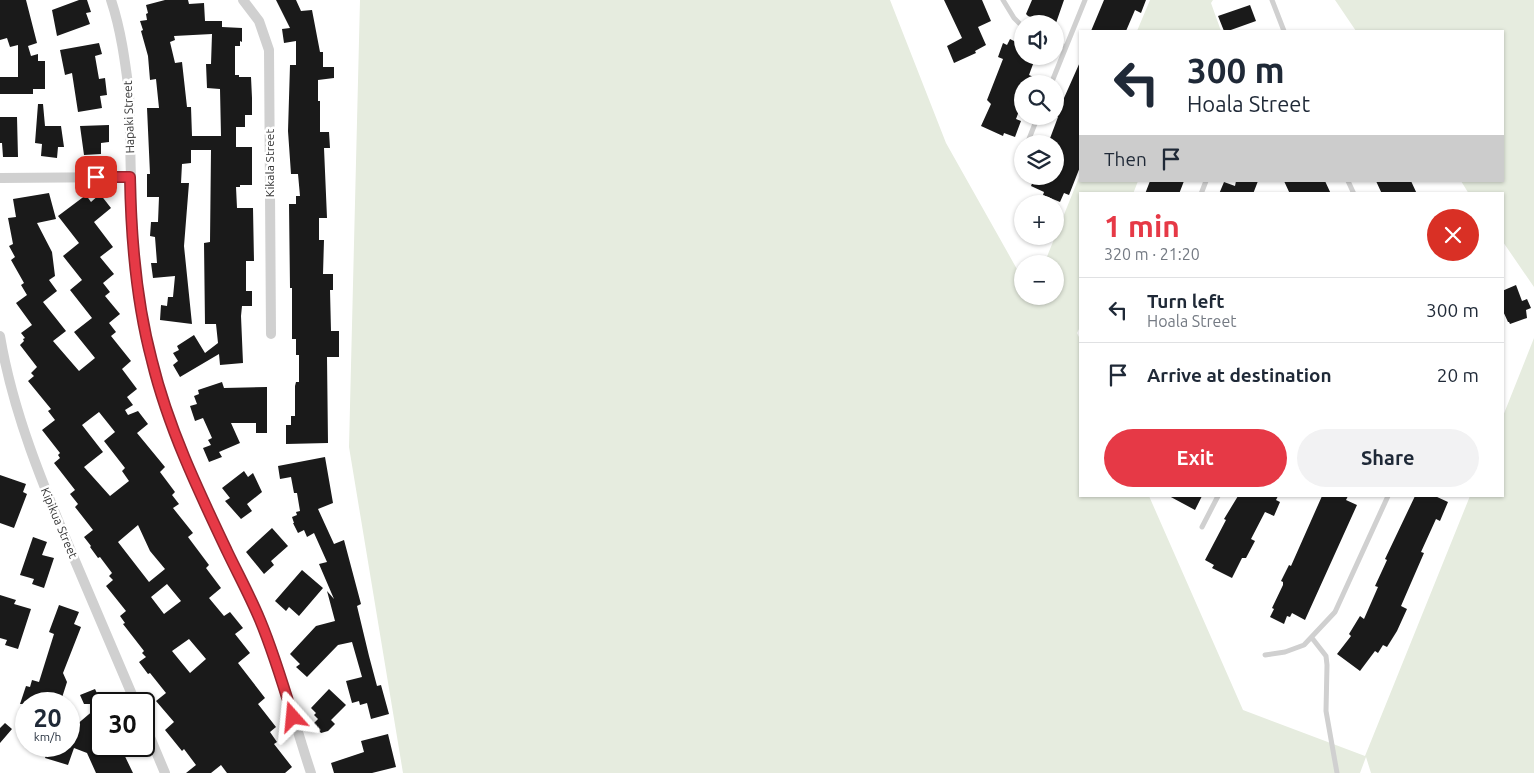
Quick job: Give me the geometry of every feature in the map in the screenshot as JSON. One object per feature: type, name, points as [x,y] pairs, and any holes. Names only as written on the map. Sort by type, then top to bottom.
[{"type":"street","name":"Hapaki Street","points":[[111,0],[118,24],[129,92],[131,227],[136,284],[152,362],[170,421],[190,470],[265,633],[311,773]]},
{"type":"street","name":"Kikala Street","points":[[243,0],[259,21],[269,50],[271,334]]},
{"type":"street","points":[[0,178],[130,177]]},
{"type":"street","name":"Kipikua Street","points":[[0,336],[16,405],[31,453],[131,692]]},
{"type":"street","points":[[155,749],[165,773]]},
{"type":"lane","points":[[1003,0],[1014,18]]},
{"type":"lane","points":[[1055,75],[1085,0]]},
{"type":"lane","points":[[1272,0],[1284,30]]},
{"type":"lane","points":[[1202,527],[1217,497]]},
{"type":"lane","points":[[1265,655],[1295,650],[1304,645],[1334,612],[1388,497]]},
{"type":"lane","points":[[1312,638],[1326,656],[1326,712],[1337,773]]},
{"type":"shaded area","points":[[360,0],[890,0],[946,143],[1014,264],[1014,305],[1064,305],[1064,255],[1048,255],[1052,245],[1064,245],[1064,215],[1079,177],[1079,182],[1138,182],[1134,192],[1079,192],[1079,329],[1077,333],[1079,337],[1079,497],[1149,497],[1243,710],[1365,756],[1470,497],[1504,497],[1504,413],[1534,338],[1534,773],[1371,773],[1366,757],[1360,773],[403,773],[349,447]]},
{"type":"shaded area","points":[[1150,0],[1213,0],[1211,3],[1221,30],[1137,30]]},
{"type":"shaded area","points":[[1335,0],[1534,0],[1534,287],[1504,243],[1504,192],[1468,192],[1462,182],[1504,182],[1504,30],[1355,30]]},
{"type":"building","points":[[0,0],[26,0],[37,43],[28,46],[31,56],[38,54],[38,61],[45,61],[45,89],[33,89],[33,94],[0,94],[0,77],[18,77],[18,45],[10,47],[7,38],[0,40]]},
{"type":"building","points":[[79,0],[87,0],[91,12],[86,13],[90,24],[57,36],[52,10]]},
{"type":"building","points":[[165,0],[188,0],[189,4],[204,3],[205,21],[222,21],[222,27],[242,28],[242,42],[240,41],[240,46],[235,46],[235,75],[251,77],[252,115],[245,115],[245,127],[236,127],[236,147],[252,147],[252,185],[236,187],[237,208],[253,208],[254,261],[246,261],[246,291],[252,291],[252,306],[242,306],[243,363],[220,365],[219,354],[180,377],[173,365],[178,361],[173,353],[179,350],[177,346],[194,335],[205,353],[218,343],[216,324],[205,324],[204,243],[210,242],[211,150],[191,150],[191,163],[182,164],[181,183],[189,183],[184,246],[192,324],[160,320],[161,305],[167,306],[168,297],[173,297],[175,276],[153,278],[151,263],[157,263],[155,237],[150,236],[151,222],[158,222],[159,197],[147,197],[147,174],[150,174],[147,108],[159,108],[156,79],[150,80],[148,56],[141,31],[143,30],[140,21],[147,20],[146,5]],"holes":[[[212,34],[211,64],[206,64],[207,88],[220,89],[221,136],[192,136],[191,107],[187,107],[182,62],[175,63],[170,42],[175,40],[174,36]]]},
{"type":"building","points":[[276,0],[296,0],[301,11],[312,10],[320,52],[323,52],[323,67],[334,67],[334,78],[318,80],[320,132],[329,132],[330,148],[324,148],[327,218],[319,218],[319,240],[324,240],[323,274],[333,274],[333,290],[330,290],[331,331],[339,331],[339,357],[327,357],[328,443],[286,444],[286,425],[291,425],[291,416],[295,416],[295,386],[296,382],[299,382],[299,355],[296,355],[296,339],[292,339],[289,204],[296,204],[296,196],[300,196],[298,174],[291,174],[288,131],[290,65],[296,65],[296,41],[284,43],[282,29],[290,28]]},
{"type":"building","points":[[944,0],[982,0],[991,21],[978,27],[986,45],[975,51],[976,53],[954,63],[947,46],[962,38]]},
{"type":"building","points":[[1032,0],[1064,0],[1059,15],[1026,14]]},
{"type":"building","points":[[1104,0],[1146,0],[1141,13],[1135,10],[1126,30],[1091,30]]},
{"type":"building","points":[[1250,5],[1256,21],[1231,30],[1224,30],[1218,16]]},
{"type":"building","points":[[1010,39],[1014,41],[1014,65],[1033,65],[1029,75],[1014,75],[1014,125],[1020,125],[1014,137],[1004,133],[1003,136],[981,126],[991,104],[987,100],[1003,59],[998,57],[1003,43],[1007,45]]},
{"type":"building","points":[[99,43],[102,54],[95,56],[99,79],[105,78],[107,95],[100,96],[102,108],[78,112],[72,73],[65,75],[60,50]]},
{"type":"building","points":[[1079,64],[1079,170],[1069,195],[1064,193],[1063,195],[1043,195],[1044,192],[1031,186],[1064,185],[1064,135],[1051,135],[1055,125],[1064,125],[1064,98]]},
{"type":"building","points":[[38,104],[43,104],[45,126],[61,126],[64,147],[58,147],[57,158],[41,156],[42,144],[35,143]]},
{"type":"building","points":[[0,117],[17,117],[18,157],[3,157],[2,143],[0,143]]},
{"type":"building","points":[[109,125],[109,142],[101,143],[101,154],[84,155],[80,126]]},
{"type":"building","points":[[1150,182],[1184,182],[1180,192],[1146,192]]},
{"type":"building","points":[[1224,182],[1235,186],[1236,182],[1258,182],[1254,192],[1220,192]]},
{"type":"building","points":[[1284,182],[1325,182],[1330,192],[1289,192]]},
{"type":"building","points":[[1376,182],[1411,182],[1416,192],[1381,192]]},
{"type":"building","points":[[49,193],[56,219],[37,223],[52,252],[55,276],[49,280],[57,291],[43,302],[66,331],[53,341],[79,371],[95,358],[74,332],[92,318],[70,290],[82,280],[63,256],[79,243],[58,216],[86,195],[91,202],[100,194],[111,208],[94,222],[113,247],[100,257],[114,274],[103,283],[110,292],[105,296],[120,314],[109,323],[116,332],[111,336],[131,361],[122,369],[137,389],[127,397],[133,405],[125,410],[128,415],[138,411],[148,424],[137,433],[165,467],[160,472],[175,492],[172,495],[179,504],[173,508],[193,533],[188,537],[209,565],[206,568],[221,588],[209,598],[224,616],[230,612],[243,628],[235,634],[250,653],[238,663],[265,698],[258,704],[276,727],[270,732],[277,742],[274,744],[292,767],[285,773],[227,773],[221,765],[211,773],[186,773],[196,765],[184,749],[182,751],[165,730],[174,722],[156,701],[166,693],[139,662],[146,657],[142,653],[144,651],[123,624],[125,623],[120,616],[126,611],[106,586],[113,580],[109,576],[112,573],[100,557],[98,558],[84,537],[93,530],[75,507],[78,504],[70,494],[75,490],[54,463],[60,458],[58,455],[60,453],[42,430],[55,420],[48,411],[51,409],[28,381],[34,376],[31,373],[37,367],[20,345],[25,338],[21,333],[32,325],[16,303],[27,295],[21,285],[24,283],[11,260],[15,257],[9,246],[13,244],[8,218],[16,217],[13,199]],"holes":[[[99,412],[115,432],[104,441],[125,468],[122,471],[129,481],[110,496],[84,467],[103,452],[82,425]],[[138,525],[150,551],[165,569],[149,582],[118,542]],[[167,584],[181,601],[164,614],[151,597]],[[189,639],[206,659],[190,673],[172,651]]]},
{"type":"building","points":[[1516,285],[1522,301],[1527,299],[1531,308],[1526,310],[1527,318],[1510,324],[1508,322],[1504,313],[1504,290]]},
{"type":"building","points":[[222,382],[224,388],[267,387],[267,433],[256,433],[256,423],[231,423],[240,443],[219,452],[222,457],[209,462],[203,448],[211,445],[208,440],[212,438],[203,418],[195,421],[190,406],[197,404],[194,396],[199,394],[198,390]]},
{"type":"building","points":[[325,457],[333,503],[318,509],[334,544],[344,540],[361,604],[357,606],[369,656],[377,686],[381,685],[389,714],[371,719],[367,703],[360,705],[359,701],[352,703],[346,681],[362,677],[352,642],[338,645],[307,677],[296,667],[300,664],[290,654],[316,626],[335,621],[327,591],[334,599],[319,564],[327,562],[314,533],[307,537],[304,530],[298,533],[293,523],[292,517],[297,515],[296,512],[300,511],[297,493],[294,493],[291,477],[280,479],[278,466]]},
{"type":"building","points":[[244,471],[248,477],[253,473],[262,492],[247,504],[252,511],[241,519],[225,501],[230,498],[222,488]]},
{"type":"building","points":[[0,475],[26,484],[23,492],[27,494],[14,528],[0,523]]},
{"type":"building","points":[[1171,497],[1202,497],[1195,510]]},
{"type":"building","points":[[1237,497],[1278,497],[1276,500],[1280,502],[1274,516],[1265,512],[1251,539],[1255,541],[1246,558],[1242,558],[1232,578],[1212,568],[1214,565],[1205,560],[1226,520],[1224,519]]},
{"type":"building","points":[[1322,497],[1348,497],[1346,500],[1357,505],[1305,620],[1292,613],[1290,617],[1287,616],[1284,624],[1270,617],[1274,609],[1272,608],[1283,585],[1281,581],[1289,565],[1291,566]]},
{"type":"building","points":[[1415,497],[1437,497],[1448,502],[1440,521],[1436,519],[1421,552],[1424,553],[1401,606],[1407,609],[1397,631],[1387,647],[1383,645],[1378,653],[1375,651],[1360,671],[1337,654],[1351,636],[1349,634],[1360,616],[1364,619],[1378,587],[1375,586],[1387,560],[1385,559]]},
{"type":"building","points":[[272,528],[288,546],[271,561],[274,565],[264,574],[246,552]]},
{"type":"building","points":[[33,537],[47,542],[42,555],[54,558],[44,588],[32,584],[34,579],[20,575]]},
{"type":"building","points":[[302,570],[323,588],[299,616],[289,607],[286,611],[275,601]]},
{"type":"building","points":[[0,595],[16,600],[14,604],[31,609],[18,649],[5,645],[7,640],[0,638]]},
{"type":"building","points":[[59,605],[79,612],[74,624],[81,627],[63,673],[67,682],[64,692],[24,692],[26,686],[30,687],[32,680],[39,682],[54,634],[49,632]]},
{"type":"building","points":[[95,689],[96,692],[90,692],[90,704],[84,704],[80,695]]},
{"type":"building","points":[[329,689],[346,705],[331,720],[335,724],[328,731],[321,733],[313,724],[318,719],[314,715],[316,713],[311,708]]},
{"type":"building","points":[[90,713],[90,757],[125,757],[133,773],[96,773],[87,753],[80,750],[80,722]]},
{"type":"building","points":[[5,723],[12,729],[0,743],[0,728]]},
{"type":"building","points":[[388,734],[396,767],[372,773],[334,773],[331,763],[364,752],[361,741]]},
{"type":"building","points":[[45,757],[71,757],[68,765]]},
{"type":"route","points":[[96,177],[130,177],[136,284],[152,362],[170,421],[190,470],[260,619],[293,717]]}]
